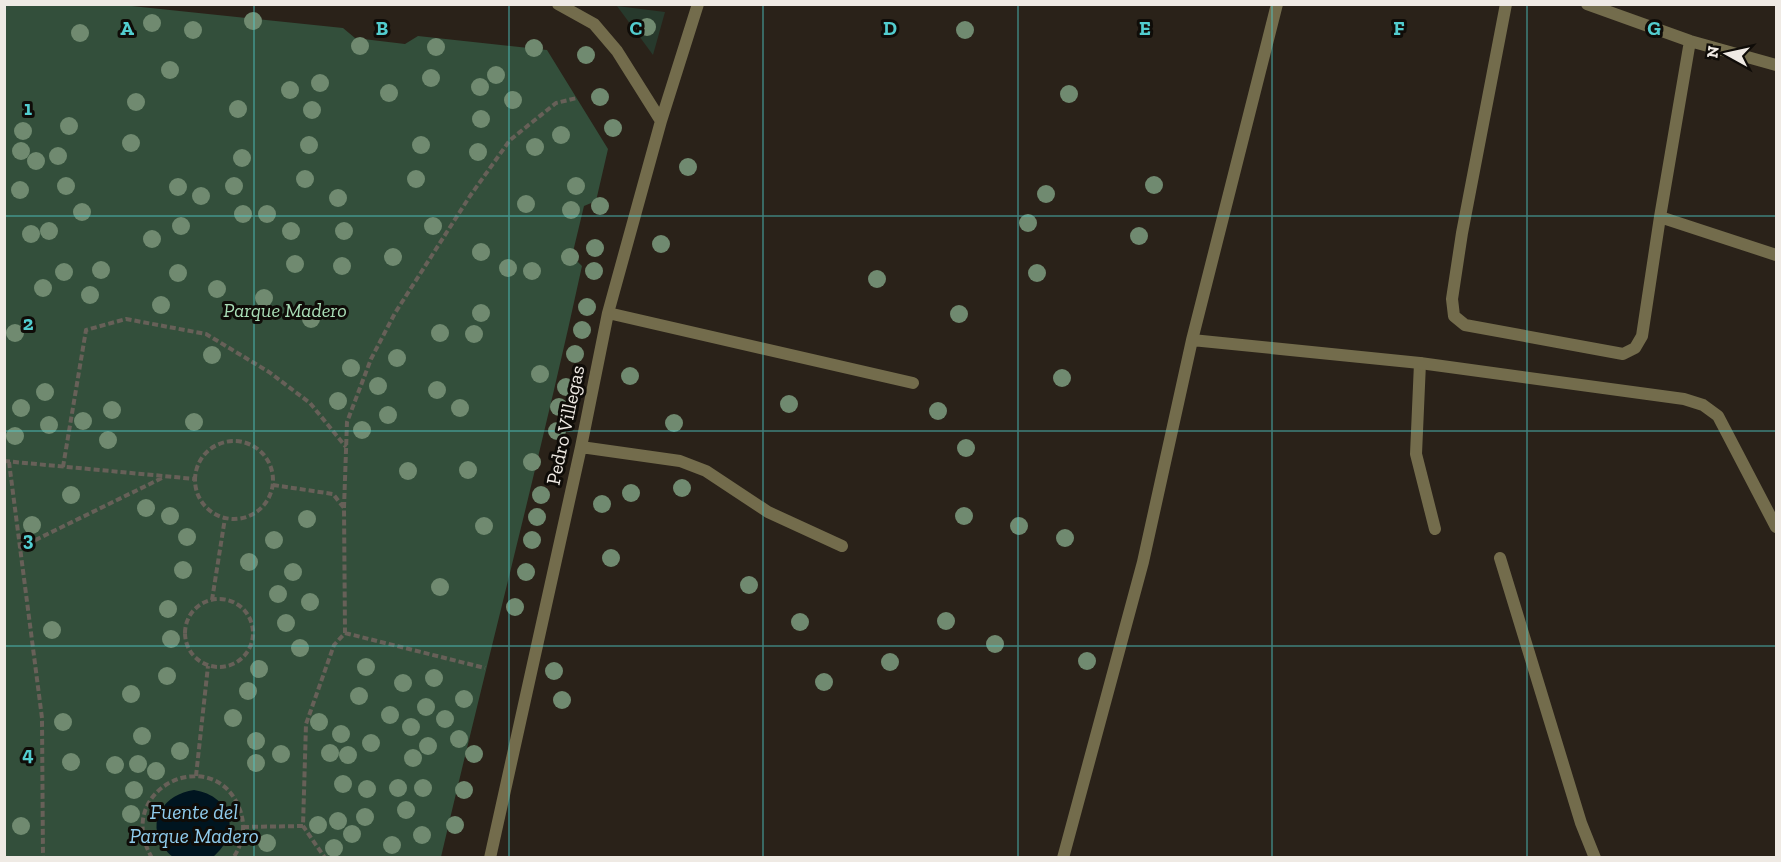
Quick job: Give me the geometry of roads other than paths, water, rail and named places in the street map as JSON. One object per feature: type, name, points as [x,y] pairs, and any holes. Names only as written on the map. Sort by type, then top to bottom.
[{"type":"street","points":[[558,4],[594,24],[617,51],[661,121]]},
{"type":"street","name":"Pedro Villegas","points":[[490,858],[581,447],[608,313],[661,121],[698,4]]},
{"type":"street","points":[[1063,858],[1143,562],[1192,340],[1277,4]]},
{"type":"street","points":[[1506,4],[1462,233],[1452,299],[1454,316],[1465,325],[1623,354],[1635,348],[1642,336],[1690,41]]},
{"type":"street","points":[[1587,4],[1690,41],[1776,65]]},
{"type":"street","points":[[1660,217],[1776,255]]},
{"type":"street","points":[[608,313],[913,383]]},
{"type":"street","points":[[1192,340],[1420,363],[1684,399],[1703,405],[1718,416],[1776,527]]},
{"type":"street","points":[[1420,363],[1416,454],[1435,529]]},
{"type":"street","points":[[581,447],[680,460],[706,471],[768,512],[842,546]]},
{"type":"street","points":[[1500,558],[1581,823],[1595,858]]},
{"type":"water","name":"Fuente del Parque Madero","points":[[194,790],[217,800],[224,808],[229,817],[228,837],[213,857],[194,859],[171,856],[159,838],[157,818],[161,810],[174,797]]},
{"type":"park label","name":"Parque Madero","points":[[285,310]]}]
